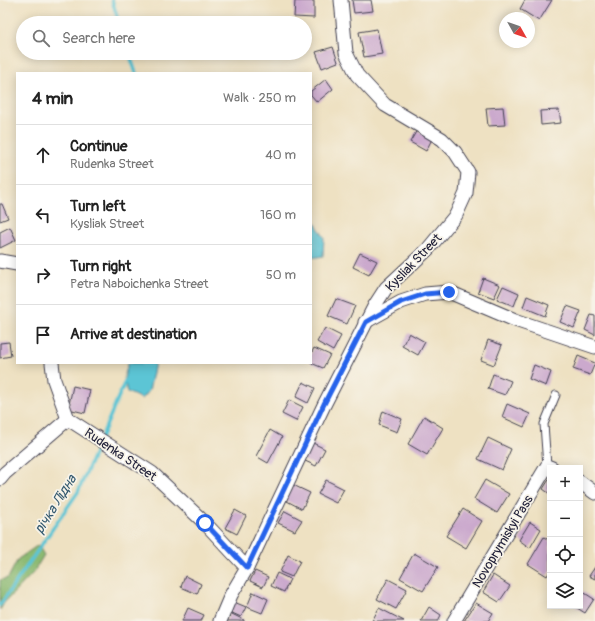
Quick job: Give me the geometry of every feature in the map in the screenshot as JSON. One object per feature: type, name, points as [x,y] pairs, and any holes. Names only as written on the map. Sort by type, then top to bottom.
[{"type":"street","name":"Kysliak Street","points":[[220,621],[231,595],[247,568],[324,404],[366,322],[386,288],[428,249],[456,215],[466,193],[468,172],[455,152],[442,139],[385,105],[357,75],[346,53],[341,0]]},
{"type":"street","points":[[0,260],[16,264]]},
{"type":"street","points":[[366,322],[401,302],[425,294],[449,292],[515,320],[595,347]]},
{"type":"street","points":[[0,479],[5,473],[68,420],[54,380],[52,364]]},
{"type":"street","name":"Rudenka Street","points":[[68,420],[152,472],[205,523],[247,568]]},
{"type":"street","name":"Novoprymiskyi Pass","points":[[454,621],[547,472]]},
{"type":"street","points":[[583,484],[595,493]]},
{"type":"lane","points":[[550,465],[544,424],[556,395]]},
{"type":"green space","points":[[38,545],[44,555],[33,573],[4,603],[0,610],[0,580],[8,578],[18,559]]},
{"type":"water","points":[[315,223],[324,237],[323,256],[312,258],[312,224]]},
{"type":"water","points":[[128,364],[155,364],[149,391],[142,399],[127,392],[124,378]]},
{"type":"building","points":[[352,0],[371,0],[373,11],[354,13]]},
{"type":"building","points":[[525,0],[552,0],[539,21],[535,18],[535,12],[525,12],[520,9]]},
{"type":"building","points":[[295,1],[314,1],[314,18],[312,18],[312,16],[294,16]]},
{"type":"building","points":[[377,29],[382,54],[364,57],[359,32]]},
{"type":"building","points":[[333,47],[338,62],[322,68],[316,52]]},
{"type":"building","points":[[326,79],[333,89],[317,102],[312,96],[312,90]]},
{"type":"building","points":[[503,107],[505,125],[488,126],[486,108]]},
{"type":"building","points":[[559,110],[561,123],[541,125],[540,111]]},
{"type":"building","points":[[417,130],[432,139],[426,151],[410,142]]},
{"type":"building","points":[[0,204],[2,204],[8,218],[0,221]]},
{"type":"building","points":[[10,227],[16,240],[0,248],[0,232]]},
{"type":"building","points":[[360,253],[377,261],[369,275],[353,267]]},
{"type":"building","points":[[483,278],[500,285],[494,298],[478,292]]},
{"type":"building","points":[[503,286],[519,293],[514,306],[497,299]]},
{"type":"building","points":[[527,296],[549,305],[545,316],[523,307]]},
{"type":"building","points":[[336,299],[355,306],[347,324],[328,316]]},
{"type":"building","points":[[567,306],[581,311],[574,328],[560,322]]},
{"type":"building","points":[[591,315],[595,316],[595,335],[585,330]]},
{"type":"building","points":[[325,328],[341,336],[333,351],[317,342]]},
{"type":"building","points":[[409,333],[425,342],[418,355],[402,346]]},
{"type":"building","points":[[488,340],[502,345],[494,365],[481,360]]},
{"type":"building","points":[[9,342],[11,356],[0,358],[0,343]]},
{"type":"building","points":[[314,348],[330,355],[323,368],[312,363],[312,352]]},
{"type":"building","points":[[578,356],[595,363],[590,375],[573,369]]},
{"type":"building","points":[[534,365],[551,372],[546,386],[529,379]]},
{"type":"building","points":[[493,374],[511,381],[505,395],[488,389]]},
{"type":"building","points":[[303,382],[315,388],[308,403],[296,397]]},
{"type":"building","points":[[73,386],[90,390],[85,413],[68,409]]},
{"type":"building","points":[[289,400],[303,407],[296,421],[282,414]]},
{"type":"building","points":[[507,404],[530,414],[524,427],[502,417]]},
{"type":"building","points":[[383,411],[402,419],[397,432],[379,425]]},
{"type":"building","points":[[424,416],[443,428],[427,455],[408,444]]},
{"type":"building","points":[[270,430],[282,437],[268,463],[256,456]]},
{"type":"building","points":[[488,438],[511,449],[502,470],[478,459]]},
{"type":"building","points":[[313,443],[325,449],[316,466],[303,460]]},
{"type":"building","points":[[326,480],[344,489],[336,503],[318,494]]},
{"type":"building","points":[[485,480],[509,494],[497,513],[474,499]]},
{"type":"building","points":[[547,483],[547,492],[543,489]]},
{"type":"building","points":[[293,485],[310,493],[302,509],[285,500]]},
{"type":"building","points":[[463,509],[482,521],[466,548],[446,536]]},
{"type":"building","points":[[235,510],[246,516],[237,534],[225,528]]},
{"type":"building","points":[[285,511],[302,520],[295,531],[278,523]]},
{"type":"building","points":[[530,522],[541,529],[530,548],[519,540]]},
{"type":"building","points":[[544,537],[547,539],[547,576],[528,564]]},
{"type":"building","points":[[414,553],[438,567],[423,591],[400,578]]},
{"type":"building","points":[[288,555],[300,561],[292,577],[280,572]]},
{"type":"building","points":[[595,567],[595,579],[589,576]]},
{"type":"building","points":[[255,571],[268,577],[263,587],[250,581]]},
{"type":"building","points":[[277,573],[290,579],[284,592],[271,586]]},
{"type":"building","points":[[493,575],[510,586],[499,602],[483,592]]},
{"type":"building","points":[[185,576],[201,584],[197,594],[181,587]]},
{"type":"building","points":[[388,579],[407,589],[396,609],[377,599]]},
{"type":"building","points":[[253,592],[268,599],[262,613],[247,607]]},
{"type":"building","points":[[583,592],[594,599],[585,613],[579,609],[583,609]]},
{"type":"building","points":[[234,602],[246,607],[241,617],[230,612]]},
{"type":"building","points":[[476,603],[493,613],[488,621],[464,621]]},
{"type":"building","points":[[429,607],[441,615],[438,621],[421,621]]},
{"type":"building","points":[[188,608],[204,615],[201,621],[182,621]]},
{"type":"building","points":[[379,608],[404,621],[372,621]]},
{"type":"building","points":[[230,613],[244,620],[244,621],[226,621]]},
{"type":"waterway","name":"річка Лідна","points":[[112,0],[117,16]]},
{"type":"waterway","name":"річка Лідна","points":[[131,60],[136,72]]},
{"type":"waterway","name":"річка Лідна","points":[[101,438],[126,379]]},
{"type":"waterway","name":"річка Лідна","points":[[0,605],[78,492],[99,443]]},
{"type":"route","points":[[205,523],[247,568],[324,404],[366,322],[401,302],[425,294],[449,292]]}]
